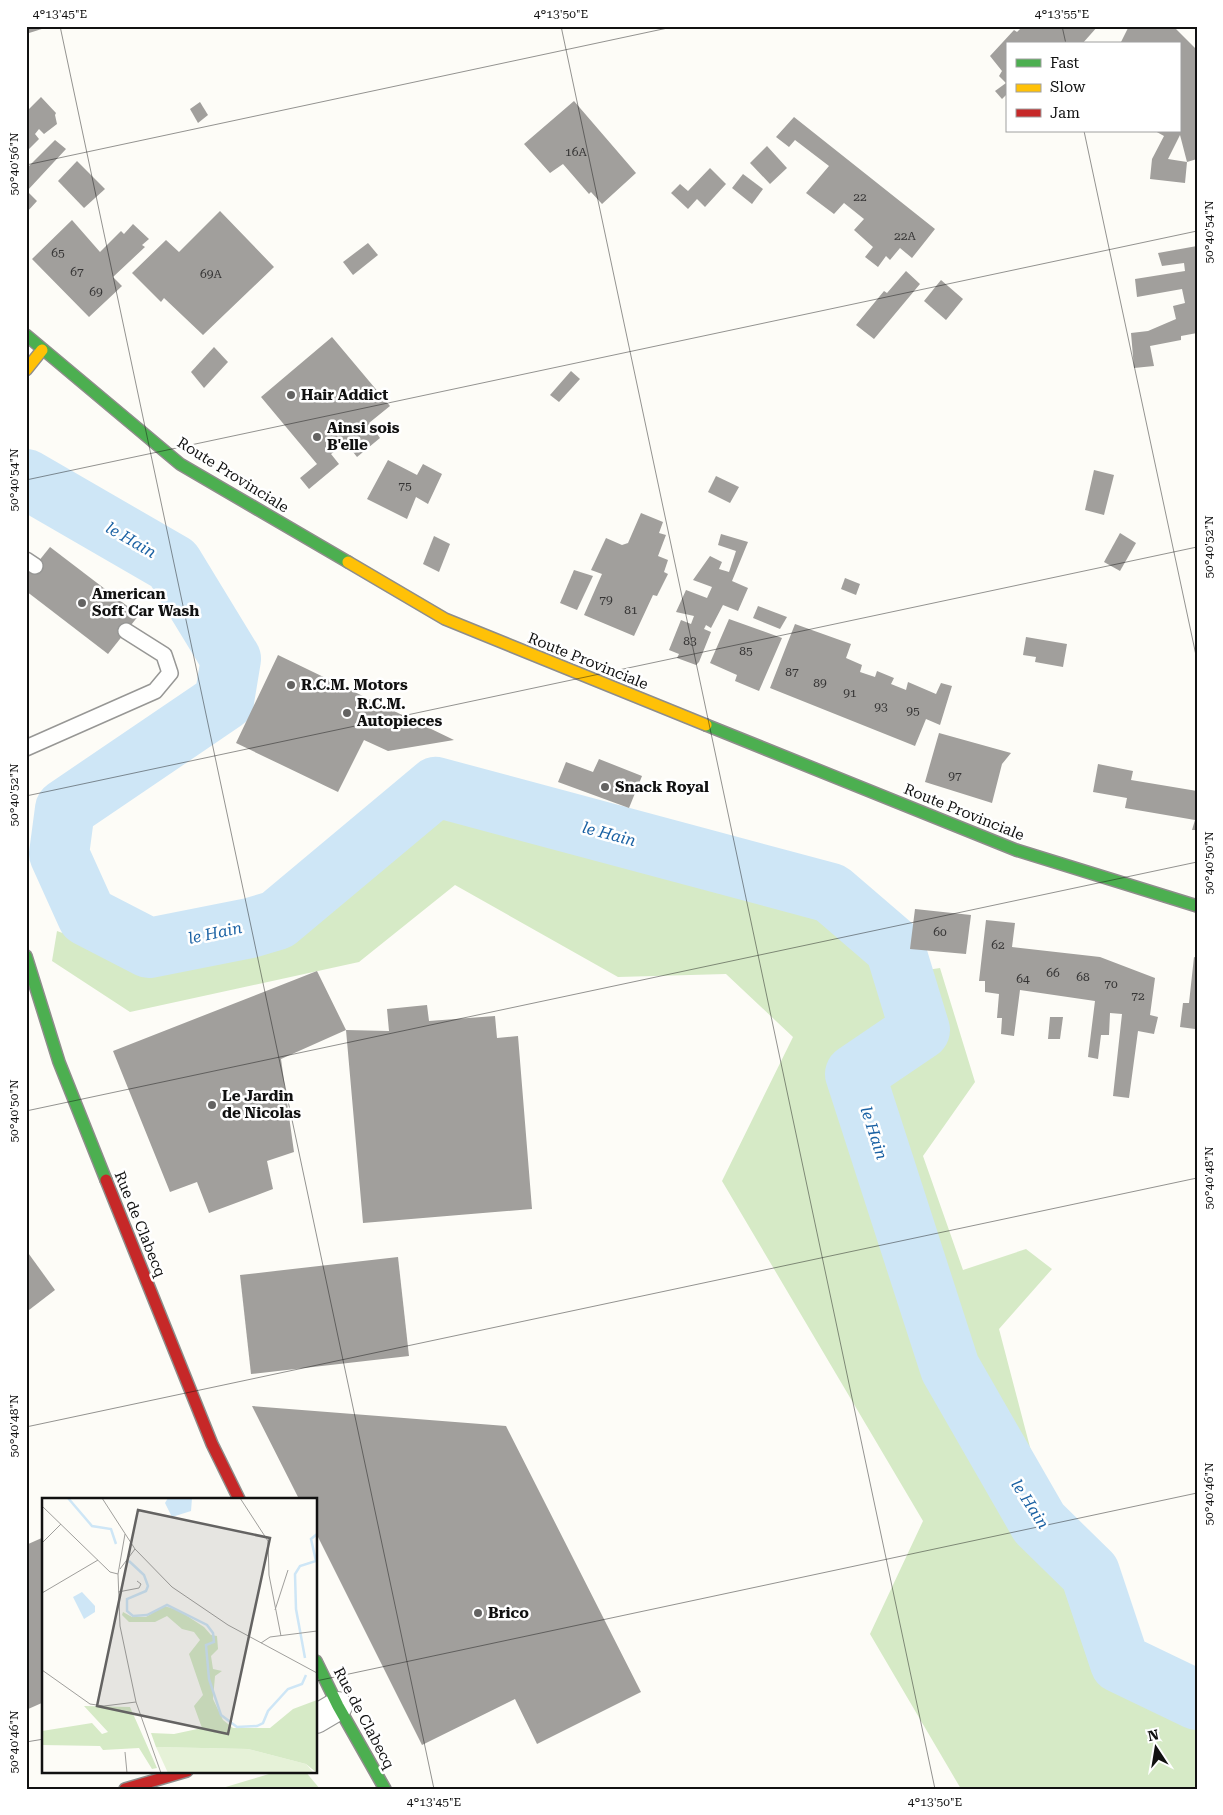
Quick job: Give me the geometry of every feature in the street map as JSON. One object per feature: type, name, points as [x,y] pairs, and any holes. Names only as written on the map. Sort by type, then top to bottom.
[{"type":"main road","name":"Route Provinciale","points":[[26,335],[180,464],[444,619],[1016,850],[1197,906]]},
{"type":"main road","points":[[26,370],[42,350]]},
{"type":"main road","name":"Rue de Clabecq","points":[[26,956],[59,1062],[212,1444],[238,1498]]},
{"type":"main road","name":"Rue de Clabecq","points":[[318,1670],[327,1713],[385,1789]]},
{"type":"main road","points":[[125,1789],[184,1772]]},
{"type":"lane","points":[[26,748],[155,690],[170,673],[164,655],[126,631]]},
{"type":"green space","points":[[409,802],[544,815],[807,910],[887,976],[940,968],[975,1082],[923,1156],[963,1270],[1026,1249],[1052,1269],[999,1329],[1037,1474],[1022,1540],[1063,1560],[1097,1652],[1148,1701],[1197,1727],[1197,1789],[961,1789],[870,1634],[923,1521],[722,1181],[793,1037],[726,974],[618,977],[455,885],[359,962],[130,1012],[52,961],[57,931],[147,963],[275,933]]},
{"type":"green space","points":[[276,1772],[306,1772],[320,1789],[219,1789]]},
{"type":"building","points":[[26,26],[48,26],[48,27],[26,34]]},
{"type":"building","points":[[1023,26],[1098,26],[1084,42],[1006,42],[1006,83],[999,76],[1002,71],[990,56],[1014,30],[1017,32]]},
{"type":"building","points":[[1129,26],[1173,26],[1197,50],[1197,159],[1187,162],[1185,183],[1150,179],[1152,159],[1164,136],[1157,132],[1180,132],[1180,42],[1121,42]],"holes":[[[1180,135],[1187,162],[1168,159]]]},
{"type":"building","points":[[1006,83],[1006,95],[1002,99],[995,91]]},
{"type":"building","points":[[41,97],[56,113],[57,124],[44,134],[39,129],[35,134],[39,139],[26,152],[26,112]]},
{"type":"building","points":[[574,101],[636,173],[602,204],[591,192],[589,194],[563,164],[550,173],[524,144]]},
{"type":"building","points":[[200,102],[208,115],[198,123],[190,109]]},
{"type":"building","points":[[794,117],[935,229],[912,258],[900,248],[890,260],[886,256],[878,267],[865,257],[873,247],[854,230],[864,219],[844,203],[834,214],[806,193],[829,166],[795,140],[789,147],[776,137]]},
{"type":"building","points":[[55,140],[66,149],[27,191],[37,201],[26,213],[26,169]]},
{"type":"building","points":[[767,146],[787,168],[770,184],[750,163]]},
{"type":"building","points":[[77,161],[105,189],[84,208],[58,181]]},
{"type":"building","points":[[710,168],[726,184],[705,207],[697,199],[688,209],[671,193],[680,184],[688,191]]},
{"type":"building","points":[[743,174],[763,189],[752,204],[732,188]]},
{"type":"building","points":[[220,211],[274,267],[203,335],[164,298],[161,302],[132,273],[166,240],[179,252]]},
{"type":"building","points":[[72,220],[100,252],[121,231],[124,234],[133,224],[149,239],[142,245],[145,247],[113,277],[122,286],[89,317],[32,259]]},
{"type":"building","points":[[368,243],[378,255],[353,275],[343,262]]},
{"type":"building","points":[[1197,246],[1197,333],[1181,336],[1181,340],[1150,346],[1154,366],[1134,368],[1131,333],[1148,331],[1176,319],[1173,306],[1185,303],[1182,289],[1137,297],[1135,279],[1185,271],[1184,263],[1162,266],[1158,253]]},
{"type":"building","points":[[906,271],[920,284],[874,339],[856,325],[884,291],[887,293]]},
{"type":"building","points":[[941,280],[963,299],[946,320],[924,301]]},
{"type":"building","points":[[332,337],[390,406],[369,423],[380,438],[357,457],[346,443],[331,454],[339,464],[309,489],[300,478],[317,464],[261,397]]},
{"type":"building","points":[[214,347],[228,362],[204,388],[191,372]]},
{"type":"building","points":[[571,371],[580,379],[559,402],[550,395]]},
{"type":"building","points":[[388,460],[417,475],[423,464],[442,474],[428,504],[416,497],[407,519],[367,499]]},
{"type":"building","points":[[1094,470],[1114,475],[1104,515],[1085,510]]},
{"type":"building","points":[[716,476],[739,487],[730,503],[708,492]]},
{"type":"building","points":[[641,513],[663,522],[659,533],[666,535],[658,556],[668,560],[664,572],[668,574],[657,596],[653,595],[634,636],[584,615],[602,574],[591,570],[606,538],[622,545],[628,543]]},
{"type":"building","points":[[1120,533],[1136,543],[1120,571],[1104,562]]},
{"type":"building","points":[[721,534],[748,542],[732,581],[748,588],[738,611],[723,605],[711,628],[706,625],[704,629],[711,632],[696,665],[677,658],[679,654],[669,650],[681,620],[691,624],[694,616],[676,612],[686,590],[707,598],[712,587],[693,580],[710,556],[722,562],[719,569],[729,572],[736,551],[718,545]]},
{"type":"building","points":[[434,536],[450,544],[439,572],[423,564]]},
{"type":"building","name":"American Soft Car Wash","points":[[50,547],[139,615],[108,654],[26,591],[26,577]]},
{"type":"building","points":[[574,570],[593,576],[577,610],[560,603]]},
{"type":"building","points":[[845,578],[860,584],[856,595],[841,589]]},
{"type":"building","points":[[758,606],[787,617],[780,629],[753,618]]},
{"type":"building","points":[[729,619],[782,638],[759,691],[735,681],[737,675],[710,663]]},
{"type":"building","points":[[795,624],[851,644],[846,658],[862,665],[860,672],[875,677],[877,671],[894,678],[891,684],[906,690],[908,682],[936,694],[941,683],[952,686],[940,725],[926,719],[915,746],[770,688]]},
{"type":"building","points":[[1026,637],[1067,644],[1063,667],[1035,662],[1036,657],[1023,655]]},
{"type":"building","points":[[278,655],[454,740],[388,751],[364,740],[338,792],[236,743]]},
{"type":"building","points":[[939,733],[1011,753],[1002,764],[992,803],[925,782]]},
{"type":"building","name":"Snack Royal","points":[[599,759],[642,776],[629,808],[558,782],[566,762],[593,772]]},
{"type":"building","points":[[1098,764],[1133,771],[1131,780],[1197,791],[1197,830],[1192,830],[1195,820],[1125,808],[1127,798],[1093,792]]},
{"type":"building","points":[[915,909],[971,915],[966,954],[910,949]]},
{"type":"building","points":[[986,920],[1015,923],[1012,947],[1100,957],[1155,978],[1150,1015],[1158,1017],[1154,1034],[1138,1031],[1129,1098],[1113,1096],[1122,1014],[1110,1013],[1109,1035],[1101,1035],[1098,1059],[1088,1057],[1095,1001],[1020,990],[1014,1036],[1001,1034],[1002,1018],[997,1018],[999,994],[985,992],[985,981],[979,981]]},
{"type":"building","points":[[1194,957],[1197,958],[1197,1033],[1195,1029],[1180,1027],[1183,1003],[1189,1003]]},
{"type":"building","name":"Le Jardin de Nicolas","points":[[317,971],[346,1030],[281,1059],[294,1152],[267,1161],[273,1189],[209,1213],[197,1182],[170,1192],[113,1051]]},
{"type":"building","points":[[427,1005],[429,1021],[495,1016],[497,1038],[518,1036],[532,1209],[363,1223],[346,1030],[389,1031],[387,1009]]},
{"type":"building","points":[[1050,1017],[1063,1017],[1060,1039],[1048,1039]]},
{"type":"building","points":[[26,1250],[55,1290],[29,1310],[26,1306]]},
{"type":"building","points":[[398,1257],[409,1356],[251,1374],[240,1275]]},
{"type":"building","name":"Brico","points":[[252,1406],[506,1426],[641,1692],[537,1744],[515,1699],[422,1745],[318,1537],[318,1498],[298,1498]]},
{"type":"building","points":[[42,1538],[42,1703],[26,1710],[26,1545]]},
{"type":"waterway","name":"le Hain","points":[[26,479],[173,564],[231,659],[224,701],[65,809],[59,854],[87,916],[149,948],[250,928],[277,920],[436,787],[831,893],[895,948],[920,1030],[855,1074],[950,1368],[1039,1523],[1090,1573],[1120,1663],[1197,1700]]},
{"type":"traffic: fast","points":[[26,335],[180,464],[348,562]]},
{"type":"traffic: fast","points":[[706,725],[1016,850],[1197,906]]},
{"type":"traffic: fast","points":[[26,956],[59,1062],[106,1180]]},
{"type":"traffic: fast","points":[[318,1665],[338,1706],[385,1789]]},
{"type":"traffic: slow","points":[[26,370],[42,350]]},
{"type":"traffic: slow","points":[[348,562],[445,619],[706,725]]},
{"type":"traffic: jam","points":[[106,1180],[212,1444],[239,1498]]},
{"type":"traffic: jam","points":[[125,1789],[184,1772]]},
{"type":"place","name":"Hair Addict","points":[[291,395]]},
{"type":"place","name":"Ainsi sois B'elle","points":[[317,437]]},
{"type":"place","name":"American Soft Car Wash","points":[[82,603]]},
{"type":"place","name":"R.C.M. Motors","points":[[291,685]]},
{"type":"place","name":"R.C.M. Autopieces","points":[[347,713]]},
{"type":"place","name":"Snack Royal","points":[[605,787]]},
{"type":"place","name":"Le Jardin de Nicolas","points":[[212,1105]]},
{"type":"place","name":"Brico","points":[[478,1613]]}]
